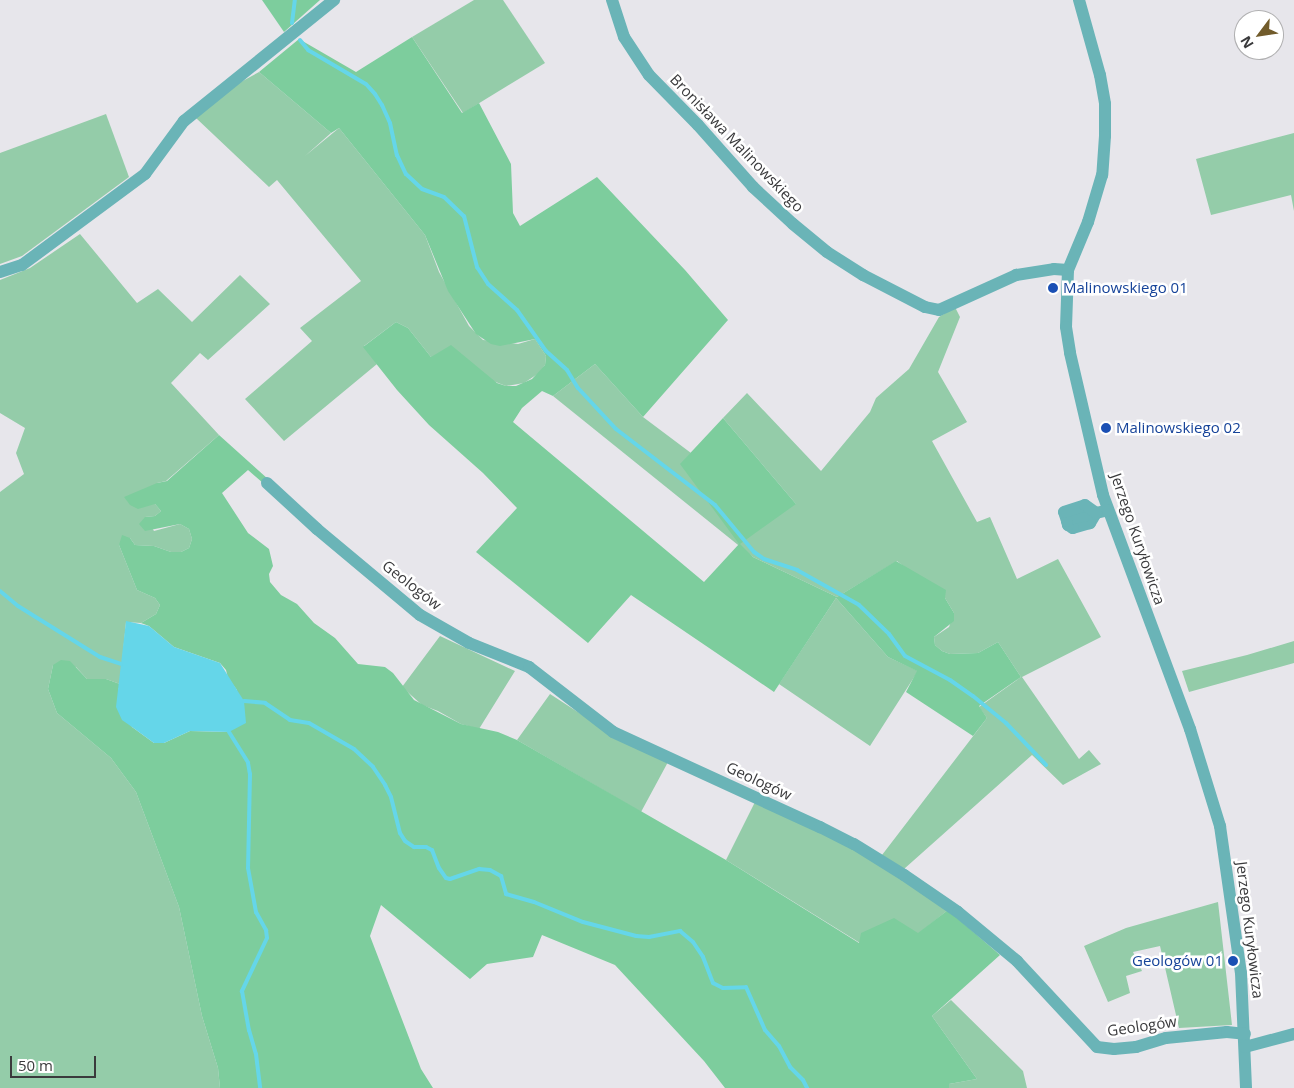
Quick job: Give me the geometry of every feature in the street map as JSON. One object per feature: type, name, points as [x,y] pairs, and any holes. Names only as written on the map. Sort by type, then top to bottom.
[{"type":"street","points":[[0,272],[22,265],[145,174],[184,121],[334,0]]},
{"type":"street","name":"Bronisława Malinowskiego","points":[[612,0],[624,37],[649,75],[698,125],[753,187],[827,252],[863,275],[925,307],[939,310],[1016,275],[1054,269],[1068,270]]},
{"type":"street","name":"Jerzego Kuryłowicza","points":[[1079,0],[1100,75],[1104,104],[1105,136],[1102,176],[1088,222],[1068,270],[1066,327],[1102,511],[1190,730],[1214,802],[1237,934],[1245,1034],[1246,1088]]},
{"type":"street","name":"Geologów","points":[[267,483],[317,529],[420,615],[469,643],[529,667],[613,732],[820,827],[854,844],[904,875],[958,912],[1017,961],[1097,1048],[1114,1050],[1136,1047],[1166,1038],[1227,1032],[1245,1034]]},
{"type":"street","points":[[1067,521],[1068,525],[1073,528],[1090,523],[1102,511]]},
{"type":"street","points":[[1245,1048],[1294,1034]]},
{"type":"green space","points":[[262,0],[320,0],[284,32]]},
{"type":"green space","points":[[474,0],[503,0],[545,63],[463,113],[412,37]]},
{"type":"green space","points":[[412,37],[462,113],[479,103],[511,164],[513,213],[520,226],[597,177],[685,270],[728,320],[643,417],[595,364],[553,396],[542,391],[522,408],[513,422],[704,582],[739,544],[680,464],[723,418],[796,504],[740,544],[753,557],[837,597],[896,561],[946,590],[945,598],[954,613],[954,621],[934,637],[935,645],[942,651],[950,654],[978,653],[998,642],[1021,677],[979,706],[987,718],[973,736],[906,692],[917,671],[888,657],[836,598],[774,692],[631,595],[588,643],[476,552],[517,508],[483,473],[429,425],[397,390],[363,347],[396,322],[408,328],[431,357],[451,345],[497,383],[506,386],[516,386],[532,379],[545,365],[546,356],[535,339],[500,346],[491,344],[476,334],[448,291],[425,235],[339,128],[331,133],[259,72],[299,39],[356,72]]},
{"type":"green space","points":[[259,72],[331,133],[305,156],[339,128],[425,235],[439,272],[469,326],[483,340],[518,344],[535,339],[546,356],[545,365],[539,373],[524,383],[506,386],[431,357],[408,328],[396,322],[364,346],[377,364],[284,441],[245,399],[312,341],[300,328],[361,281],[277,180],[269,187],[196,118],[239,83]]},
{"type":"green space","points":[[106,114],[129,177],[22,256],[0,264],[0,153]]},
{"type":"green space","points":[[1294,133],[1294,211],[1291,195],[1211,215],[1196,159]]},
{"type":"green space","points":[[80,234],[137,303],[158,289],[192,322],[240,275],[270,304],[208,360],[200,353],[171,383],[219,435],[166,481],[157,483],[155,504],[161,511],[155,516],[145,517],[154,531],[180,524],[189,529],[192,539],[189,548],[181,552],[171,552],[154,546],[135,545],[130,538],[119,545],[137,590],[155,598],[160,605],[156,614],[141,623],[126,622],[120,684],[106,679],[87,679],[76,667],[53,665],[48,689],[57,713],[111,758],[136,792],[179,907],[202,1016],[218,1068],[220,1088],[0,1088],[0,492],[24,474],[16,453],[25,428],[0,413],[0,280],[30,268]]},
{"type":"green space","points":[[955,307],[960,317],[938,372],[967,422],[932,441],[977,522],[990,517],[1017,579],[1058,559],[1101,637],[1022,677],[1079,759],[1089,750],[1101,764],[1063,785],[1032,755],[904,869],[882,855],[987,718],[979,707],[1021,677],[998,642],[978,653],[950,654],[942,651],[935,645],[934,637],[949,627],[954,613],[945,598],[897,561],[837,597],[753,557],[553,396],[595,364],[643,417],[691,453],[681,464],[796,504],[723,418],[747,393],[821,471],[870,412],[876,398],[909,369],[939,317]]},
{"type":"green space","points":[[219,435],[268,479],[263,483],[248,470],[222,493],[248,533],[269,549],[273,566],[269,574],[270,582],[281,595],[297,604],[314,623],[335,638],[358,664],[385,667],[393,673],[414,700],[461,724],[498,732],[517,740],[726,860],[859,943],[861,933],[894,918],[918,933],[948,910],[1000,955],[932,1016],[977,1079],[949,1084],[949,1088],[725,1088],[704,1061],[615,965],[542,935],[533,957],[487,964],[470,979],[381,905],[370,936],[421,1069],[433,1088],[220,1088],[218,1068],[202,1016],[179,907],[136,792],[111,758],[57,713],[48,689],[53,665],[61,660],[70,661],[87,679],[106,679],[120,684],[118,691],[132,727],[154,743],[164,743],[190,731],[229,732],[237,690],[228,678],[226,670],[220,663],[174,647],[149,626],[141,623],[156,614],[160,605],[155,598],[137,590],[119,545],[122,535],[130,538],[135,545],[154,546],[171,552],[181,552],[189,548],[192,539],[189,529],[180,524],[145,531],[139,524],[145,517],[155,516],[161,511],[155,504],[138,509],[130,505],[124,497],[157,483],[167,481]]},
{"type":"green space","points":[[836,598],[888,657],[918,671],[870,746],[779,684]]},
{"type":"green space","points":[[440,636],[515,671],[479,729],[461,724],[438,711],[422,705],[402,687]]},
{"type":"green space","points":[[1294,641],[1294,663],[1189,692],[1182,671]]},
{"type":"green space","points":[[550,694],[624,742],[668,762],[641,812],[517,740]]},
{"type":"green space","points":[[756,800],[851,845],[948,910],[918,934],[860,943],[726,860]]},
{"type":"green space","points":[[1218,902],[1232,1025],[1179,1028],[1160,946],[1133,952],[1142,971],[1126,976],[1130,993],[1108,1002],[1084,946],[1126,928]]},
{"type":"green space","points":[[951,1000],[1023,1071],[1027,1088],[949,1088],[949,1084],[977,1079],[932,1016]]},
{"type":"water","points":[[126,621],[149,626],[174,647],[220,663],[244,701],[246,723],[229,732],[190,731],[164,743],[154,743],[122,720],[116,707]]},
{"type":"waterway","points":[[292,23],[295,0]]},
{"type":"waterway","points":[[300,40],[308,50],[366,84],[375,94],[390,123],[397,155],[406,174],[422,189],[444,197],[464,216],[477,267],[488,284],[517,310],[546,351],[567,370],[578,388],[616,429],[715,505],[754,552],[764,559],[797,570],[859,605],[889,634],[905,656],[950,680],[973,696],[1006,723],[1046,765]]},
{"type":"waterway","points":[[0,591],[18,606],[100,657],[121,664]]},
{"type":"waterway","points":[[244,701],[265,703],[290,720],[309,723],[354,749],[373,767],[385,785],[391,797],[400,833],[405,841],[414,847],[426,847],[432,850],[439,868],[446,878],[450,879],[479,869],[490,870],[501,876],[506,894],[534,902],[583,922],[636,936],[649,937],[680,931],[693,942],[703,957],[713,983],[723,988],[746,987],[765,1030],[779,1046],[790,1067],[803,1080],[807,1088]]},
{"type":"waterway","points":[[229,732],[248,763],[250,774],[248,868],[256,912],[266,930],[267,938],[242,991],[249,1030],[256,1054],[260,1088]]},
{"type":"place","name":"Malinowskiego 01","points":[[1053,288]]},
{"type":"place","name":"Malinowskiego 02","points":[[1106,428]]},
{"type":"place","name":"Geologów 01","points":[[1233,961]]}]
